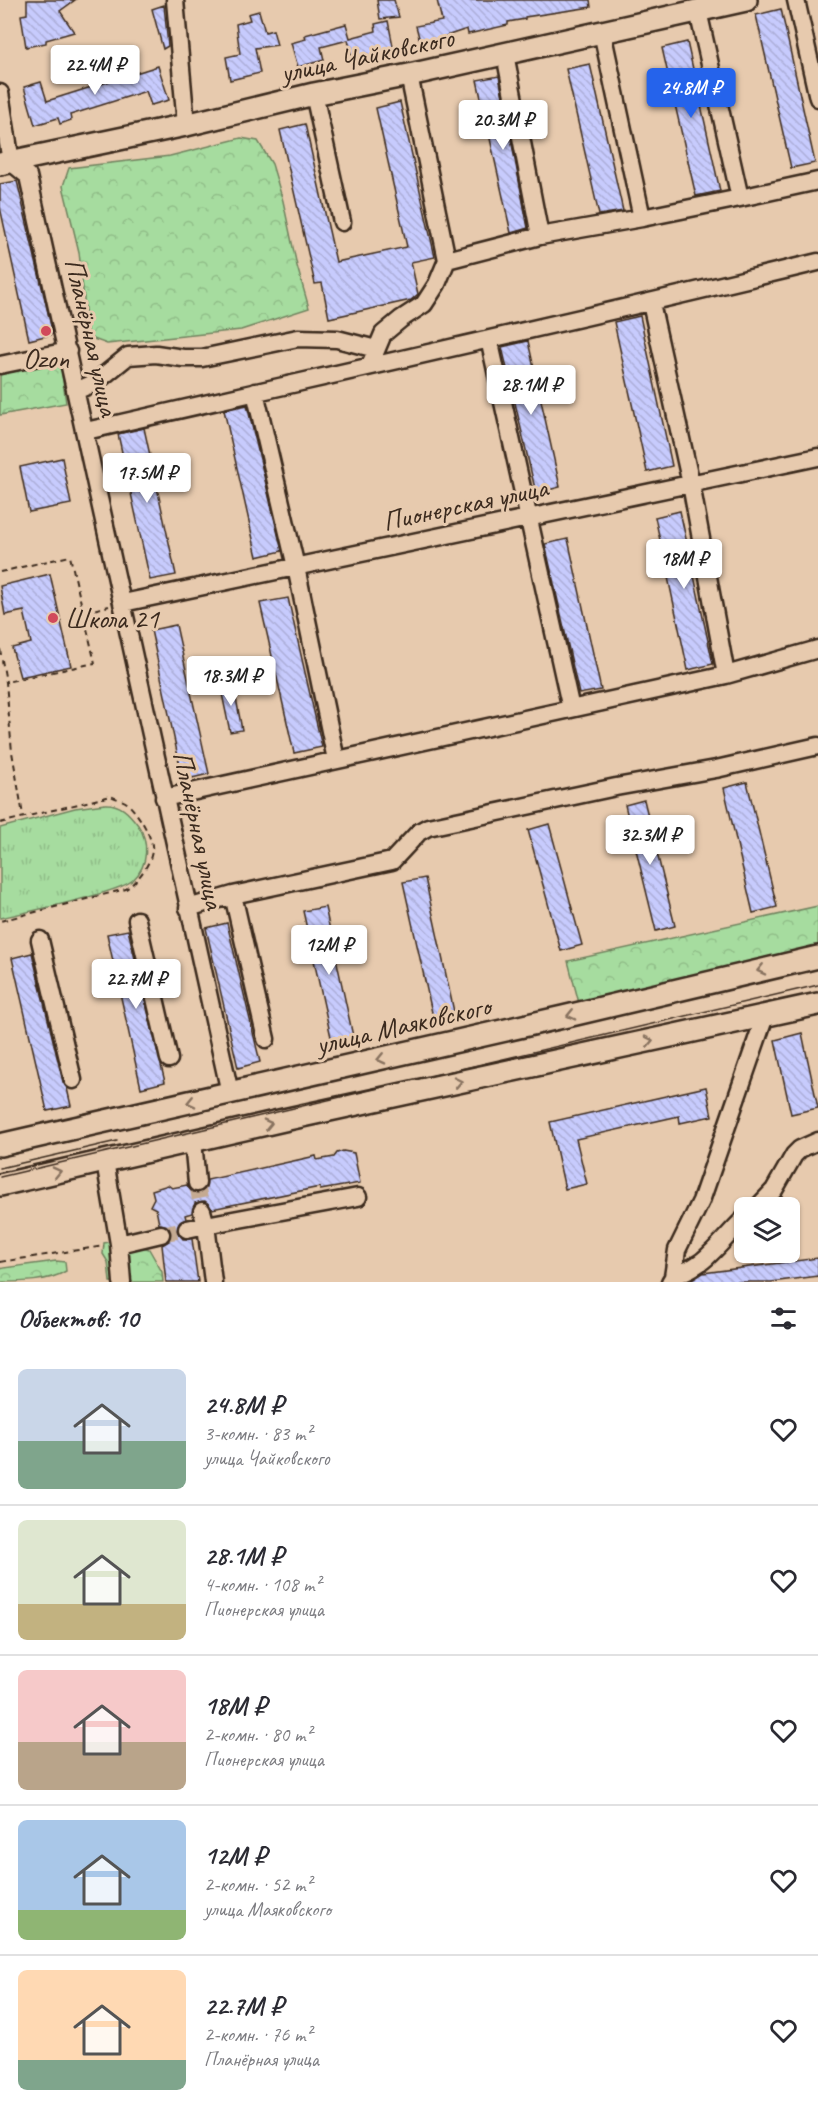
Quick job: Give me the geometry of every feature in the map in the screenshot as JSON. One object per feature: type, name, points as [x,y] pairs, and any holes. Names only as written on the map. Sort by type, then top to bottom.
[{"type":"main road","name":"улица Чайковского","points":[[5,163],[746,0]]},
{"type":"main road","name":"улица Маяковского","points":[[0,1145],[818,957]]},
{"type":"main road","points":[[0,1185],[818,1004]]},
{"type":"street","points":[[175,0],[186,125]]},
{"type":"street","points":[[795,0],[818,98]]},
{"type":"street","points":[[698,11],[740,198]]},
{"type":"street","points":[[602,32],[642,218]]},
{"type":"street","points":[[505,54],[540,236]]},
{"type":"street","points":[[370,365],[383,334],[424,304],[447,260],[409,75]]},
{"type":"street","points":[[0,93],[5,163]]},
{"type":"street","points":[[314,94],[342,222]]},
{"type":"street","name":"Планёрная улица","points":[[5,163],[28,176],[230,1093]]},
{"type":"street","points":[[447,260],[540,236],[642,218],[818,181]]},
{"type":"street","points":[[86,431],[651,303],[818,262]]},
{"type":"street","points":[[651,303],[690,484],[726,675]]},
{"type":"street","points":[[76,391],[96,382],[128,356],[156,354],[202,358],[298,338],[337,339],[376,349]]},
{"type":"street","points":[[489,339],[571,709]]},
{"type":"street","points":[[0,365],[68,351]]},
{"type":"street","points":[[255,392],[296,567],[336,760]]},
{"type":"street","name":"Пионерская улица","points":[[123,603],[818,457]]},
{"type":"street","points":[[164,798],[726,675],[818,649]]},
{"type":"street","points":[[188,908],[233,895],[392,861],[419,832],[428,827],[818,746]]},
{"type":"street","points":[[233,895],[266,1039]]},
{"type":"street","points":[[136,920],[169,1059]]},
{"type":"street","points":[[40,940],[74,1080]]},
{"type":"street","points":[[671,1279],[677,1250],[701,1201],[765,1016]]},
{"type":"street","points":[[193,1141],[197,1182]]},
{"type":"street","points":[[767,1197],[774,1190],[794,1155],[800,1149],[818,1141]]},
{"type":"street","points":[[105,1161],[119,1244],[122,1282]]},
{"type":"street","points":[[187,1228],[204,1218],[358,1197]]},
{"type":"street","points":[[204,1218],[213,1282]]},
{"type":"street","points":[[671,1279],[710,1255],[734,1228]]},
{"type":"street","points":[[119,1244],[160,1234]]},
{"type":"path","points":[[0,572],[70,556],[95,663],[6,682]]},
{"type":"path","points":[[84,612],[123,603]]},
{"type":"path","points":[[0,648],[6,682],[12,752],[23,816]]},
{"type":"path","points":[[0,823],[111,796],[127,803],[143,824],[152,847],[146,866],[134,884],[126,889],[0,921]]},
{"type":"path","points":[[0,1262],[119,1244]]},
{"type":"green space","points":[[241,138],[258,141],[272,164],[309,308],[241,330],[107,344],[88,337],[79,252],[63,186],[69,168],[170,156]]},
{"type":"green space","points":[[60,360],[66,403],[0,415],[0,372]]},
{"type":"green space","points":[[115,805],[124,810],[142,831],[145,860],[133,880],[110,891],[0,918],[0,828],[75,808]]},
{"type":"green space","points":[[818,906],[818,952],[579,1003],[568,961]]},
{"type":"green space","points":[[122,1240],[149,1249],[162,1272],[163,1282],[110,1282],[108,1262],[103,1254],[104,1243]]},
{"type":"green space","points":[[56,1261],[65,1262],[66,1271],[59,1275],[43,1279],[0,1282],[0,1269]]},
{"type":"building","points":[[27,0],[75,0],[60,11],[74,32],[46,40],[46,43],[26,47],[21,15],[27,14]]},
{"type":"building","points":[[377,0],[394,0],[399,17],[380,19]]},
{"type":"building","points":[[437,0],[590,0],[591,7],[525,17],[525,19],[508,22],[508,25],[468,34],[467,29],[443,37],[444,40],[421,45],[416,26],[442,21]]},
{"type":"building","points":[[164,5],[168,46],[163,49],[152,9]]},
{"type":"building","points":[[781,9],[815,163],[791,168],[756,15]]},
{"type":"building","points":[[259,11],[265,32],[273,30],[277,45],[255,48],[260,73],[230,80],[226,57],[240,54],[236,24],[250,20],[248,14]]},
{"type":"building","points":[[388,21],[394,51],[353,61],[348,40],[321,47],[324,60],[298,67],[291,43],[306,39],[305,35],[346,24],[350,38],[376,31],[375,24]]},
{"type":"building","points":[[687,42],[720,191],[696,196],[662,48]]},
{"type":"building","points":[[590,64],[623,211],[599,215],[566,69]]},
{"type":"building","points":[[158,66],[169,100],[151,105],[146,91],[70,115],[71,120],[60,124],[58,118],[35,125],[24,87],[41,82],[47,101]]},
{"type":"building","points":[[499,76],[528,228],[511,233],[477,80]]},
{"type":"building","points":[[400,102],[435,257],[411,262],[418,294],[411,300],[329,318],[322,283],[315,284],[280,130],[305,124],[336,262],[407,247],[376,108]]},
{"type":"building","points":[[17,181],[53,334],[29,340],[0,207],[0,184]]},
{"type":"building","points":[[640,316],[672,466],[647,472],[614,322]]},
{"type":"building","points":[[528,341],[560,487],[536,493],[502,347]]},
{"type":"building","points":[[247,405],[282,551],[257,557],[224,410]]},
{"type":"building","points":[[144,428],[176,575],[150,580],[118,434]]},
{"type":"building","points":[[62,458],[71,504],[29,512],[20,467]]},
{"type":"building","points":[[680,511],[713,664],[688,670],[655,517]]},
{"type":"building","points":[[568,539],[601,690],[579,694],[545,544]]},
{"type":"building","points":[[50,574],[71,666],[20,677],[12,648],[31,643],[24,611],[5,615],[0,586]]},
{"type":"building","points":[[288,598],[322,747],[294,753],[260,603]]},
{"type":"building","points":[[176,625],[209,774],[183,780],[151,630]]},
{"type":"building","points":[[233,682],[242,730],[230,732],[220,684]]},
{"type":"building","points":[[747,782],[777,907],[753,913],[724,788]]},
{"type":"building","points":[[644,800],[675,926],[656,931],[625,805]]},
{"type":"building","points":[[549,824],[582,945],[561,951],[528,830]]},
{"type":"building","points":[[425,878],[456,1021],[435,1026],[403,882]]},
{"type":"building","points":[[325,907],[354,1041],[333,1046],[303,911]]},
{"type":"building","points":[[227,923],[260,1062],[238,1068],[206,928]]},
{"type":"building","points":[[128,930],[165,1082],[141,1088],[107,934]]},
{"type":"building","points":[[32,953],[63,1082],[67,1088],[71,1106],[47,1111],[12,958]]},
{"type":"building","points":[[802,1033],[818,1108],[791,1114],[775,1040]]},
{"type":"building","points":[[706,1087],[712,1116],[680,1123],[679,1116],[576,1139],[587,1184],[565,1189],[550,1122]]},
{"type":"building","points":[[343,1151],[354,1153],[360,1183],[320,1190],[320,1187],[212,1209],[205,1201],[195,1203],[192,1213],[185,1215],[186,1219],[180,1222],[177,1231],[183,1239],[192,1239],[198,1282],[166,1282],[162,1245],[169,1241],[171,1232],[168,1226],[159,1224],[156,1209],[150,1206],[154,1198],[152,1190],[168,1185],[172,1188],[187,1185],[192,1192],[199,1193],[206,1188],[207,1180],[316,1156],[317,1160],[334,1157]]},
{"type":"building","points":[[818,1258],[818,1276],[771,1282],[692,1282],[703,1273],[780,1263],[800,1263],[800,1260]]},
{"type":"tunnel","points":[[197,1183],[202,1211]]},
{"type":"tunnel","points":[[161,1234],[187,1229]]},
{"type":"tram line","points":[[0,1177],[818,985]]},
{"type":"tram line","points":[[0,1168],[117,1141]]},
{"type":"place","name":"Ozon","points":[[46,331]]},
{"type":"place","name":"Школа 21","points":[[53,618]]}]
